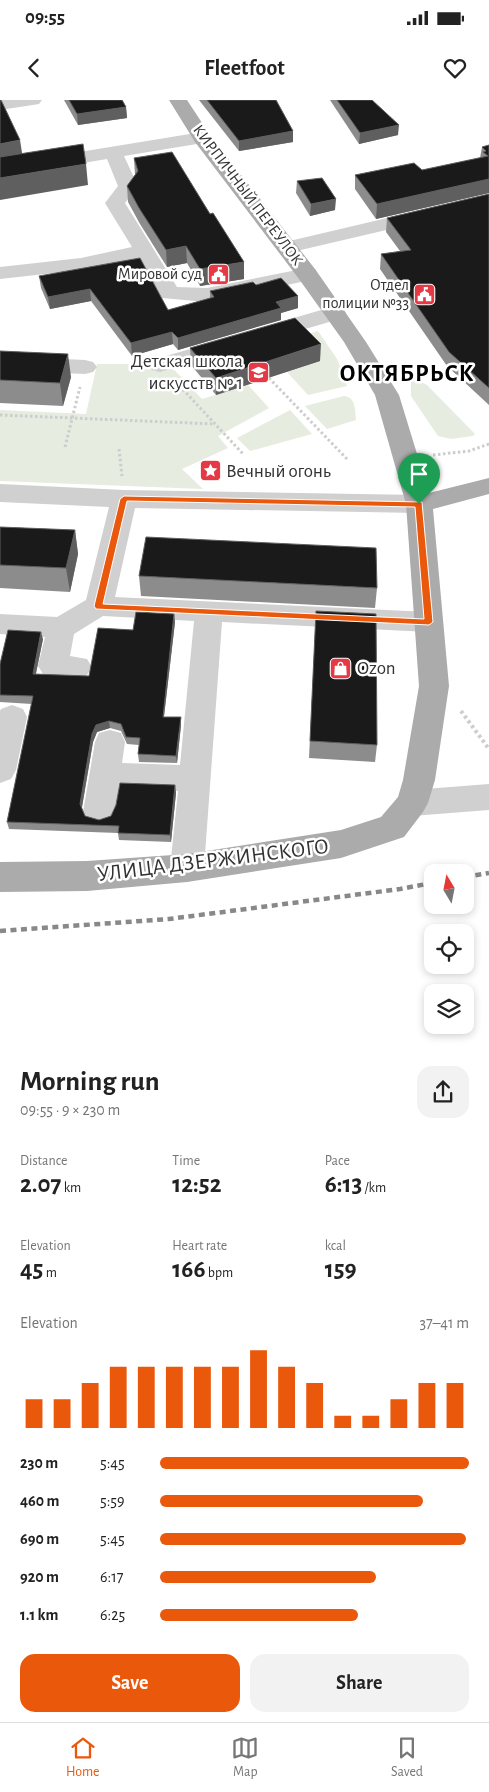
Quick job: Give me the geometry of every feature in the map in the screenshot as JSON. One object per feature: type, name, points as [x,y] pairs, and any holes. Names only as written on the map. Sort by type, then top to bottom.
[{"type":"main road","name":"КИРПИЧНЫЙ ПЕРЕУЛОК","points":[[178,100],[202,138],[288,247],[335,313],[387,395],[419,504]]},
{"type":"main road","points":[[419,504],[489,486]]},
{"type":"main road","name":"УЛИЦА ДЗЕРЖИНСКОГО","points":[[0,876],[87,876],[188,868],[341,844],[392,827],[412,803],[419,780],[434,686],[419,504]]},
{"type":"street","points":[[0,105],[33,100]]},
{"type":"street","points":[[0,171],[202,138]]},
{"type":"street","points":[[113,152],[128,186],[116,203],[170,293],[207,295],[307,274]]},
{"type":"street","points":[[288,247],[489,200]]},
{"type":"street","points":[[0,273],[81,264],[144,251]]},
{"type":"street","points":[[160,365],[335,313]]},
{"type":"street","points":[[0,363],[85,367]]},
{"type":"street","points":[[0,493],[123,488],[419,504]]},
{"type":"street","points":[[99,606],[123,488]]},
{"type":"street","points":[[0,624],[60,628],[99,606],[429,622]]},
{"type":"street","points":[[188,868],[209,612]]},
{"type":"street","points":[[60,628],[53,666],[77,667]]},
{"type":"street","points":[[0,770],[12,717]]},
{"type":"street","points":[[99,812],[110,742]]},
{"type":"street","points":[[105,775],[195,779]]},
{"type":"street","points":[[412,803],[489,797]]},
{"type":"path","points":[[160,365],[244,455]]},
{"type":"path","points":[[65,447],[85,367]]},
{"type":"path","points":[[269,378],[347,460]]},
{"type":"path","points":[[0,414],[215,424]]},
{"type":"path","points":[[406,458],[469,451],[489,444]]},
{"type":"path","points":[[120,449],[123,488]]},
{"type":"path","points":[[455,704],[489,749]]},
{"type":"shaded area","points":[[318,331],[337,359],[347,386],[308,395],[287,372],[320,361],[298,337]]},
{"type":"shaded area","points":[[162,357],[202,399],[248,385],[269,408],[218,436],[228,448],[182,469],[203,489],[0,481],[0,410],[86,414],[97,364],[139,364]]},
{"type":"shaded area","points":[[417,380],[427,385],[475,434],[473,436],[451,439],[438,436],[411,396],[411,382]]},
{"type":"shaded area","points":[[344,396],[353,401],[356,420],[327,429],[305,406]]},
{"type":"shaded area","points":[[290,410],[312,434],[250,451],[237,438]]},
{"type":"building","points":[[1,100],[20,140],[0,144]]},
{"type":"building","points":[[69,100],[122,100],[126,107],[77,114]]},
{"type":"building","points":[[207,100],[276,100],[293,131],[239,141]]},
{"type":"building","points":[[337,100],[372,100],[399,125],[360,133]]},
{"type":"building","points":[[83,144],[86,164],[0,178],[0,157]]},
{"type":"building","points":[[489,145],[489,179],[377,204],[355,175],[414,163],[422,170],[488,156],[483,152],[486,151],[482,147]]},
{"type":"building","points":[[172,152],[210,214],[213,213],[244,262],[200,269],[186,246],[166,250],[127,186],[138,171],[134,158]]},
{"type":"building","points":[[322,178],[336,199],[311,204],[297,181]]},
{"type":"building","points":[[489,194],[489,388],[449,352],[381,254],[411,250],[387,218]]},
{"type":"building","points":[[140,258],[168,310],[214,297],[210,291],[253,282],[256,285],[281,278],[298,296],[276,302],[281,308],[178,338],[172,332],[131,343],[90,289],[48,297],[39,276]]},
{"type":"building","points":[[295,318],[321,344],[216,378],[190,348]]},
{"type":"building","points":[[0,351],[68,354],[60,383],[0,380]]},
{"type":"building","points":[[0,527],[75,530],[66,568],[0,565]]},
{"type":"building","points":[[146,537],[376,548],[377,588],[139,576]]},
{"type":"building","points":[[316,611],[376,614],[377,745],[310,741]]},
{"type":"building","points":[[136,612],[174,614],[163,717],[181,717],[176,756],[138,754],[140,738],[126,737],[121,724],[109,721],[96,725],[92,734],[80,804],[85,816],[99,820],[111,816],[116,805],[120,783],[175,785],[170,835],[118,833],[119,826],[7,822],[33,696],[0,695],[0,664],[8,630],[41,632],[33,674],[89,676],[98,628],[133,630]]},
{"type":"railway","points":[[474,876],[489,873]]},
{"type":"railway","points":[[0,931],[169,919],[424,884]]},
{"type":"place","name":"Мировой суд","points":[[218,274]]},
{"type":"place","name":"Отдел полиции №33","points":[[425,294]]},
{"type":"place","name":"Детская школа искусств № 1","points":[[259,372]]},
{"type":"place","name":"Вечный огонь","points":[[210,471]]},
{"type":"place","name":"Ozon","points":[[341,668]]},
{"type":"district","name":"ОКТЯБРЬСК","points":[[407,374]]},
{"type":"route","points":[[124,499],[419,504],[429,622],[99,606],[124,499]]}]
